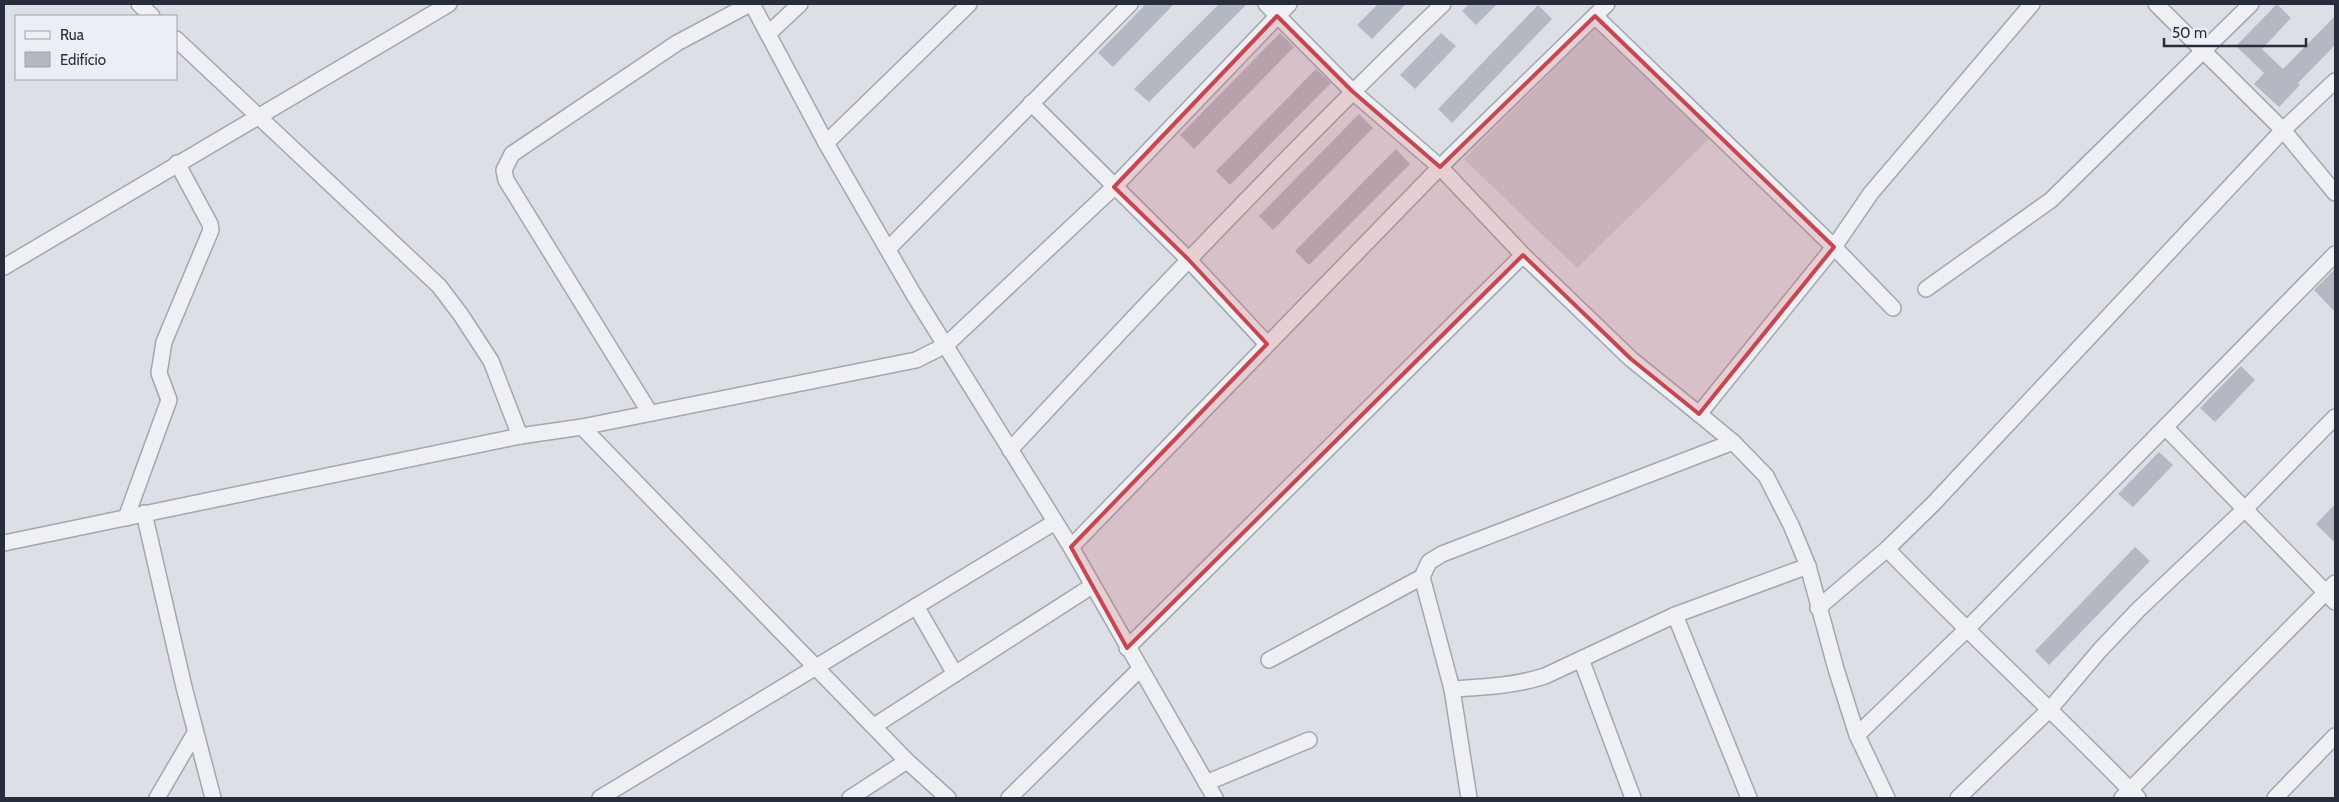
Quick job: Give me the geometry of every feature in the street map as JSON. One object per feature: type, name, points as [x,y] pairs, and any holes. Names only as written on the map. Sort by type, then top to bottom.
[{"type":"street","points":[[650,414],[506,180],[504,170],[512,154],[643,65],[677,43],[751,4],[826,143],[946,346],[1071,547],[1139,670],[1214,798]]},
{"type":"street","points":[[768,34],[800,4]]},
{"type":"street","points":[[826,143],[969,4]]},
{"type":"street","points":[[888,249],[1130,4]]},
{"type":"street","points":[[1266,4],[1352,91],[1440,167],[1523,255],[1631,359],[1733,442],[1766,476],[1791,525],[1808,566],[1818,608],[1857,734],[1887,798]]},
{"type":"street","points":[[4,543],[520,436],[650,414],[885,368],[916,360],[946,346],[1114,187],[1289,4]]},
{"type":"street","points":[[1010,450],[1188,259],[1352,91],[1443,4]]},
{"type":"street","points":[[1071,547],[1440,167],[1607,4]]},
{"type":"street","points":[[1699,414],[1834,247],[1871,193],[2032,4]]},
{"type":"street","points":[[2156,4],[2283,130],[2335,193]]},
{"type":"street","points":[[1926,289],[2051,200],[2251,4]]},
{"type":"street","points":[[4,267],[443,5]]},
{"type":"street","points":[[1595,16],[1834,247],[1893,308]]},
{"type":"street","points":[[178,41],[439,286],[461,315],[491,361],[520,436]]},
{"type":"street","points":[[1818,608],[1887,549],[1933,504],[2283,130],[2335,81]]},
{"type":"street","points":[[1031,103],[1188,259],[1267,344]]},
{"type":"street","points":[[126,518],[169,400],[159,373],[164,342],[211,230],[210,224],[178,163]]},
{"type":"street","points":[[1857,734],[1966,630],[2335,254]]},
{"type":"street","points":[[1127,648],[1523,255]]},
{"type":"street","points":[[1958,798],[2050,710],[2100,650],[2139,609],[2246,508],[2335,417]]},
{"type":"street","points":[[582,427],[907,761],[948,798]]},
{"type":"street","points":[[1887,549],[1966,630],[2050,710],[2130,796],[2332,593],[2166,428]]},
{"type":"street","points":[[1269,660],[1422,577],[1429,562],[1442,554],[1733,442]]},
{"type":"street","points":[[144,513],[213,798]]},
{"type":"street","points":[[600,798],[1055,522]]},
{"type":"street","points":[[1452,689],[1524,683],[1581,659],[1675,615],[1808,566]]},
{"type":"street","points":[[1422,577],[1452,689],[1469,798]]},
{"type":"street","points":[[874,726],[1092,586]]},
{"type":"street","points":[[916,606],[955,674]]},
{"type":"street","points":[[1675,615],[1749,798]]},
{"type":"street","points":[[1581,659],[1633,798]]},
{"type":"street","points":[[1015,796],[1139,670]]},
{"type":"street","points":[[157,798],[196,733]]},
{"type":"street","points":[[2274,798],[2335,736]]},
{"type":"street","points":[[1206,783],[1309,740]]},
{"type":"street","points":[[850,798],[907,761]]},
{"type":"highlighted area","points":[[1277,16],[1352,91],[1440,167],[1595,16],[1834,247],[1699,414],[1631,359],[1523,255],[1127,648],[1071,547],[1267,344],[1188,259],[1114,187]]},
{"type":"shaded area","points":[[1599,24],[1713,135],[1577,268],[1464,159]]},
{"type":"building","points":[[1146,4],[1174,4],[1113,67],[1098,53]]},
{"type":"building","points":[[1219,4],[1247,4],[1149,102],[1134,89]]},
{"type":"building","points":[[1378,4],[1406,4],[1372,39],[1357,25]]},
{"type":"building","points":[[1469,4],[1497,4],[1476,25],[1462,11]]},
{"type":"building","points":[[2277,4],[2291,18],[2262,49],[2283,69],[2335,16],[2335,45],[2298,83],[2300,85],[2279,107],[2254,84],[2264,73],[2236,46]]},
{"type":"building","points":[[1538,5],[1552,19],[1452,123],[1438,109]]},
{"type":"building","points":[[1280,33],[1294,47],[1194,149],[1180,135]]},
{"type":"building","points":[[1441,33],[1456,46],[1415,89],[1400,75]]},
{"type":"building","points":[[1316,69],[1331,83],[1230,185],[1216,171]]},
{"type":"building","points":[[1359,114],[1373,128],[1273,230],[1259,216]]},
{"type":"building","points":[[1396,149],[1410,164],[1309,265],[1295,251]]},
{"type":"building","points":[[2335,269],[2335,312],[2314,290]]},
{"type":"building","points":[[2241,366],[2255,380],[2215,422],[2200,408]]},
{"type":"building","points":[[2159,452],[2173,465],[2133,507],[2118,494]]},
{"type":"building","points":[[2335,504],[2335,543],[2316,524]]},
{"type":"building","points":[[2135,547],[2150,561],[2049,665],[2035,651]]}]
